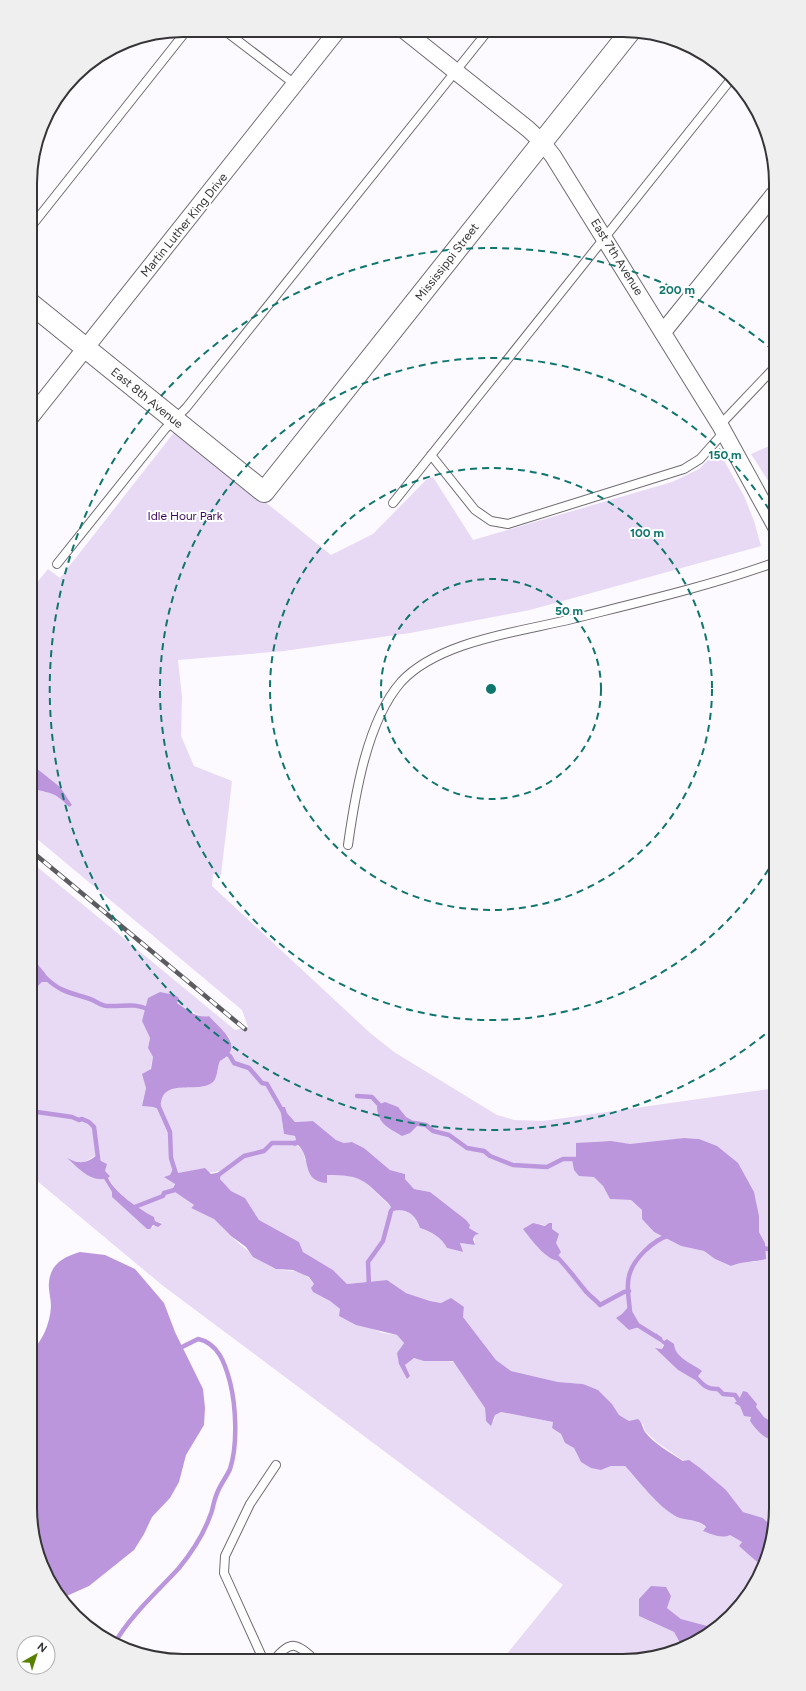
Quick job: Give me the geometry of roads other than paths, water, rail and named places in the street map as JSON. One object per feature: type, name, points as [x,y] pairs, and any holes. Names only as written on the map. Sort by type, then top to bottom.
[{"type":"street","name":"Martin Luther King Drive","points":[[37,409],[296,85],[332,37]]},
{"type":"street","name":"East 7th Avenue","points":[[412,37],[542,142],[605,237],[722,428],[769,514]]},
{"type":"street","name":"Mississippi Street","points":[[264,492],[626,37]]},
{"type":"street","points":[[663,332],[769,201]]},
{"type":"street","name":"East 8th Avenue","points":[[37,309],[264,492]]},
{"type":"lane","points":[[37,219],[181,37]]},
{"type":"lane","points":[[233,37],[296,85]]},
{"type":"lane","points":[[57,564],[165,429],[186,408],[483,37]]},
{"type":"lane","points":[[393,503],[728,82]]},
{"type":"lane","points":[[431,456],[475,510],[491,521],[508,524],[684,469],[700,459],[722,428],[769,374]]},
{"type":"lane","points":[[348,844],[360,776],[378,720],[400,684],[425,662],[441,654],[476,642],[671,593],[769,564]]},
{"type":"lane","points":[[261,1654],[224,1573],[225,1556],[250,1504],[276,1465]]},
{"type":"lane","points":[[279,1654],[290,1645],[299,1646],[308,1654]]},
{"type":"waterway","points":[[46,978],[61,989],[103,1005],[133,1005],[150,1010]]},
{"type":"waterway","points":[[224,1052],[230,1056],[234,1063],[249,1068],[262,1083],[267,1084],[283,1112]]},
{"type":"waterway","points":[[357,1096],[372,1097],[382,1108]]},
{"type":"waterway","points":[[158,1105],[170,1132],[171,1158],[176,1174]]},
{"type":"waterway","points":[[37,1112],[72,1117],[89,1122],[94,1127],[98,1158]]},
{"type":"waterway","points":[[414,1123],[426,1125],[433,1131],[449,1135],[467,1148],[484,1151],[490,1156],[513,1165],[547,1167],[563,1159],[578,1159]]},
{"type":"waterway","points":[[217,1176],[244,1156],[264,1151],[272,1143],[297,1143]]},
{"type":"waterway","points":[[132,1208],[163,1196],[164,1193],[178,1189]]},
{"type":"waterway","points":[[369,1286],[368,1262],[383,1241],[391,1211]]},
{"type":"waterway","points":[[630,1311],[628,1285],[631,1270],[639,1257],[645,1251],[657,1241],[670,1235]]},
{"type":"waterway","points":[[761,1248],[769,1249]]},
{"type":"waterway","points":[[557,1257],[600,1305],[624,1292],[629,1291]]},
{"type":"waterway","points":[[636,1324],[660,1339]]},
{"type":"waterway","points":[[118,1638],[128,1623],[179,1568],[197,1544],[212,1511],[217,1492],[230,1469],[233,1459],[235,1437],[234,1402],[230,1382],[223,1361],[216,1349],[205,1341],[198,1339],[182,1347]]},
{"type":"waterway","points":[[693,1374],[706,1387],[718,1389],[723,1394],[735,1395],[741,1404]]},
{"type":"railway","points":[[37,856],[245,1029]]},
{"type":"park label","name":"Idle Hour Park","points":[[185,516]]}]
